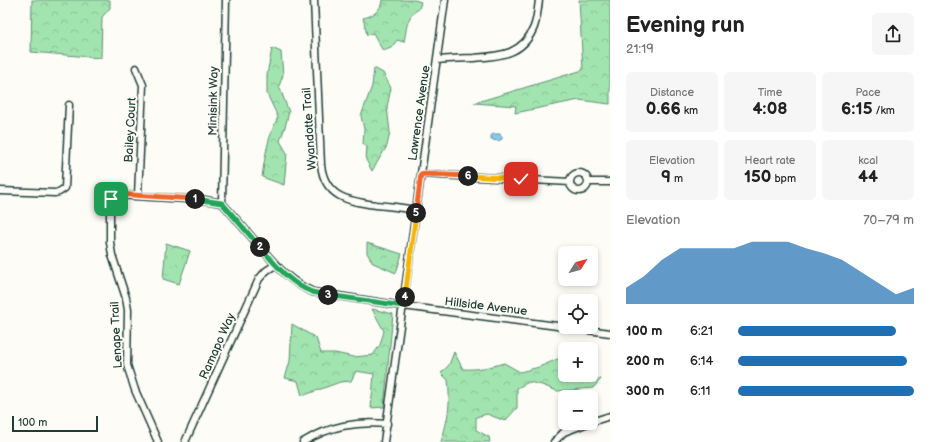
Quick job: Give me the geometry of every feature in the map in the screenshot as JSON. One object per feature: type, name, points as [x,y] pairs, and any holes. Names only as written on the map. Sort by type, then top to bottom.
[{"type":"street","name":"Minisink Way","points":[[222,203],[226,0]]},
{"type":"street","name":"Wyandotte Trail","points":[[314,0],[321,165],[324,178],[331,189],[348,200],[416,210]]},
{"type":"street","name":"Lawrence Avenue","points":[[384,442],[445,0]]},
{"type":"street","points":[[437,60],[498,56],[508,54],[517,49],[532,30],[539,0]]},
{"type":"street","name":"Bailey Court","points":[[136,68],[143,85],[138,195]]},
{"type":"street","points":[[0,191],[59,192],[65,188],[69,105]]},
{"type":"street","points":[[579,173],[582,173],[588,182],[586,188],[580,190],[575,189],[570,182],[574,175],[579,173]]},
{"type":"street","points":[[421,174],[570,182]]},
{"type":"street","points":[[588,182],[610,182]]},
{"type":"street","name":"Lenape Trail","points":[[138,195],[117,194],[111,199],[110,242],[128,310],[127,365],[135,390],[158,442]]},
{"type":"street","points":[[138,195],[205,200],[222,203]]},
{"type":"street","name":"Hillside Avenue","points":[[222,203],[275,265],[302,288],[313,292],[403,306],[558,326]]},
{"type":"street","name":"Ramapo Way","points":[[185,442],[259,279],[266,271],[275,265]]},
{"type":"street","name":"Hillside Avenue","points":[[598,331],[610,333]]},
{"type":"street","points":[[598,420],[610,416]]},
{"type":"street","points":[[303,442],[324,431],[349,424],[387,424]]},
{"type":"street","points":[[554,442],[564,432],[569,430]]},
{"type":"green space","points":[[32,0],[110,0],[110,8],[102,17],[101,58],[31,52]]},
{"type":"green space","points":[[382,0],[415,0],[421,2],[419,9],[409,19],[404,42],[397,40],[391,48],[383,51],[373,33],[367,35],[363,18],[376,12],[380,7]]},
{"type":"green space","points":[[579,0],[610,0],[610,104],[579,100],[515,113],[516,106],[474,103],[583,70]]},
{"type":"green space","points":[[272,48],[281,52],[283,75],[279,86],[289,112],[280,141],[287,153],[284,185],[262,177],[269,139],[278,117],[267,94],[267,75]]},
{"type":"green space","points":[[374,68],[383,73],[391,88],[387,107],[390,132],[387,146],[372,171],[366,160],[367,147],[363,144],[364,129],[361,116],[372,86]]},
{"type":"green space","points":[[166,243],[190,251],[179,284],[163,279]]},
{"type":"green space","points":[[367,243],[402,254],[396,273],[373,263],[367,253]]},
{"type":"green space","points":[[372,309],[393,314],[384,407],[371,408],[374,374],[356,371],[351,381],[340,382],[302,396],[298,381],[285,378],[290,361],[292,324],[316,338],[321,353],[335,353],[354,357],[373,355],[380,345],[384,331]]},
{"type":"green space","points":[[454,352],[463,369],[484,368],[504,363],[520,372],[539,367],[558,359],[558,382],[598,382],[598,378],[601,379],[593,388],[557,391],[529,382],[517,388],[517,408],[505,421],[487,414],[476,417],[476,430],[489,437],[490,442],[441,442],[447,419],[449,397],[448,380],[441,373],[449,365]]},
{"type":"water","points":[[493,134],[500,134],[502,139],[498,141],[491,139]]},
{"type":"route","points":[[111,199],[117,194],[205,200],[222,203],[275,265],[302,288],[313,292],[403,306],[421,174],[521,179]]}]
